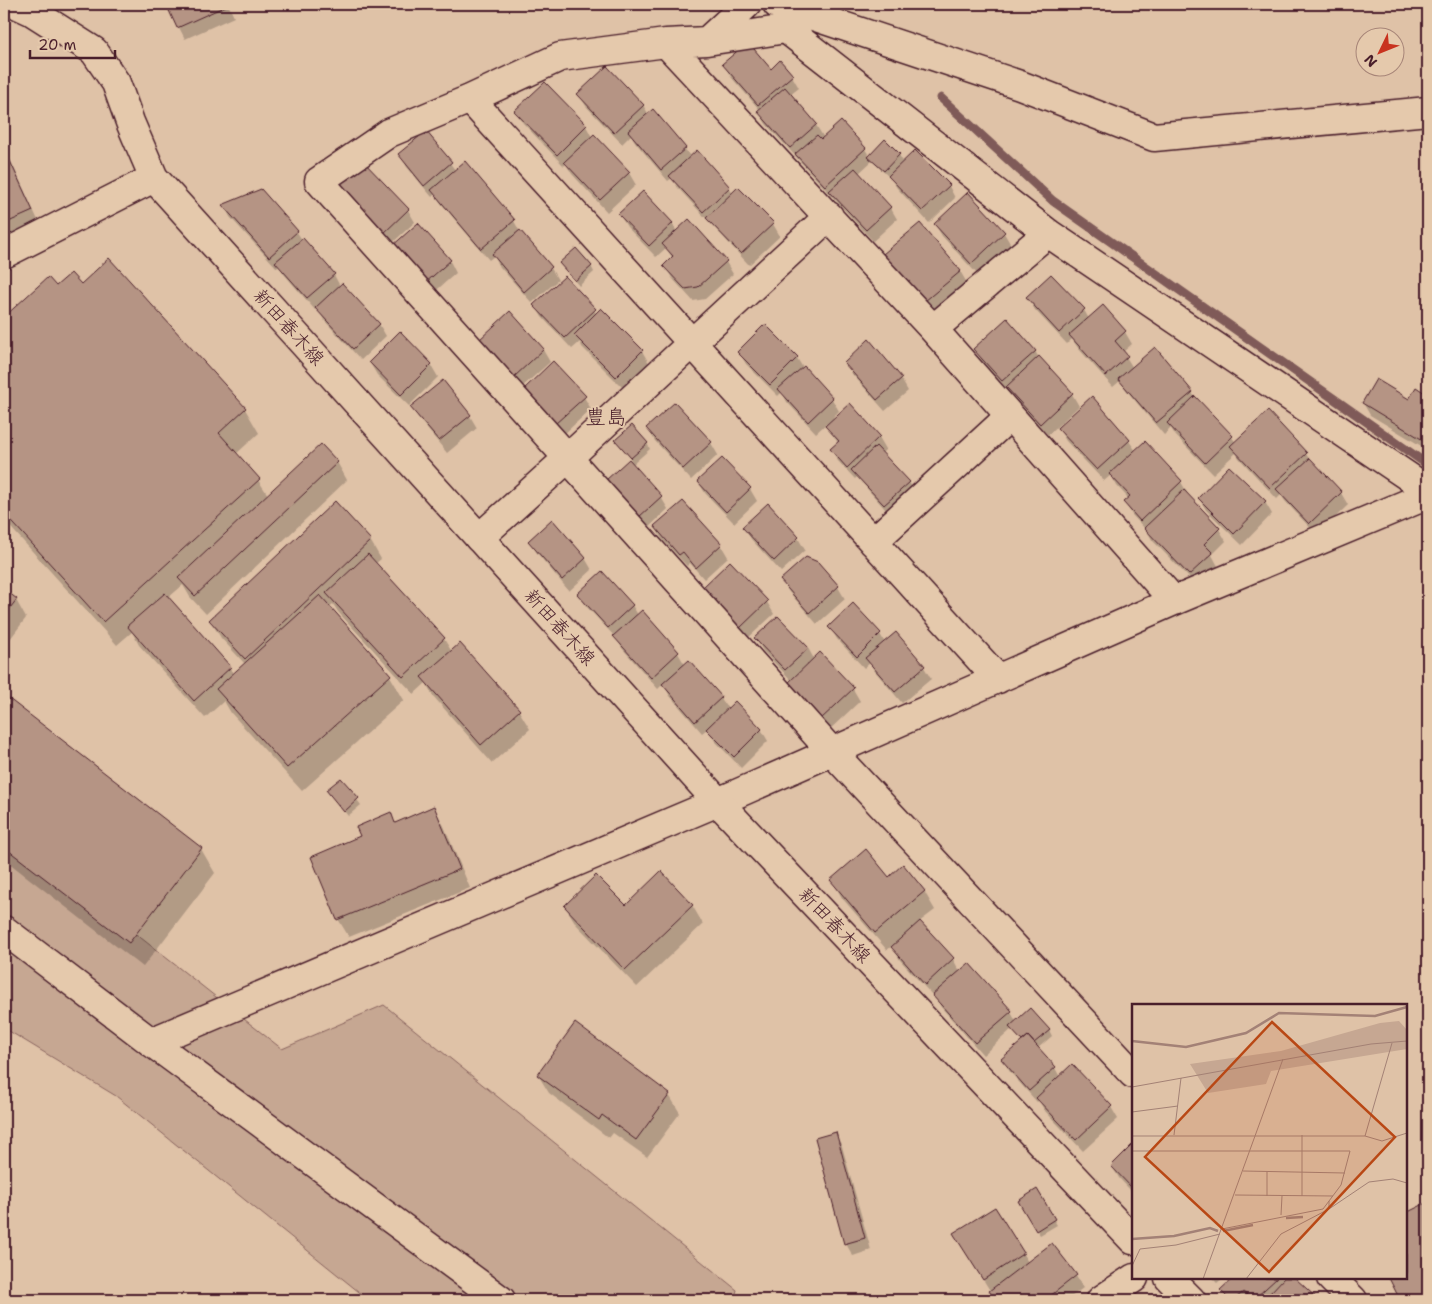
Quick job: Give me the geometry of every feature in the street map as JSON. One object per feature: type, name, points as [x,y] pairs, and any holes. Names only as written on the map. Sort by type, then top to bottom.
[{"type":"street","name":"新田春木線","points":[[16,4],[31,11],[94,51],[116,83],[154,178],[718,802],[1132,1239]]},
{"type":"street","points":[[707,41],[747,4]]},
{"type":"street","points":[[777,4],[1020,85],[1154,137],[1428,111]]},
{"type":"street","points":[[1132,1073],[832,752],[319,181],[389,133],[560,58],[666,43],[707,41],[786,29],[1048,233],[1428,490]]},
{"type":"street","points":[[666,43],[933,329],[1174,602]]},
{"type":"street","points":[[470,99],[998,679]]},
{"type":"street","points":[[4,254],[154,178]]},
{"type":"street","points":[[480,538],[829,216]]},
{"type":"street","points":[[933,329],[1048,233]]},
{"type":"street","points":[[873,542],[1010,416]]},
{"type":"street","points":[[151,1042],[718,802],[1174,602],[1428,494]]},
{"type":"street","points":[[4,930],[151,1042],[502,1300]]},
{"type":"street","points":[[1101,1300],[1132,1279]]},
{"type":"street","points":[[1170,1279],[1191,1300]]},
{"type":"street","points":[[1332,1279],[1353,1300]]},
{"type":"shaded area","points":[[4,830],[282,1049],[384,1005],[737,1290],[734,1300],[369,1300],[116,1096],[4,1028]]},
{"type":"building","points":[[166,4],[227,4],[228,5],[177,28]]},
{"type":"building","points":[[748,42],[771,69],[780,60],[793,75],[758,105],[722,64]]},
{"type":"building","points":[[607,66],[644,105],[614,133],[577,94]]},
{"type":"building","points":[[545,82],[587,125],[557,155],[514,111]]},
{"type":"building","points":[[785,87],[817,124],[790,148],[757,111]]},
{"type":"building","points":[[653,109],[686,148],[661,170],[628,131]]},
{"type":"building","points":[[841,121],[866,148],[825,186],[795,154],[817,135],[821,139]]},
{"type":"building","points":[[426,131],[452,162],[424,186],[398,154]]},
{"type":"building","points":[[594,134],[630,172],[600,200],[564,162]]},
{"type":"building","points":[[885,139],[900,154],[884,171],[868,157]]},
{"type":"building","points":[[4,148],[33,211],[4,224]]},
{"type":"building","points":[[697,150],[730,187],[703,212],[669,176]]},
{"type":"building","points":[[915,150],[950,185],[922,211],[888,176]]},
{"type":"building","points":[[362,160],[409,209],[382,235],[335,185]]},
{"type":"building","points":[[465,161],[515,220],[481,249],[431,190]]},
{"type":"building","points":[[855,168],[891,207],[866,230],[829,191]]},
{"type":"building","points":[[738,187],[774,223],[741,254],[706,218]]},
{"type":"building","points":[[261,189],[298,231],[269,257],[222,205]]},
{"type":"building","points":[[643,191],[673,223],[649,246],[618,214]]},
{"type":"building","points":[[968,192],[1005,232],[971,264],[934,224]]},
{"type":"building","points":[[689,219],[727,261],[698,287],[685,289],[663,266],[673,256],[662,244]]},
{"type":"building","points":[[418,223],[451,260],[424,284],[391,247]]},
{"type":"building","points":[[920,223],[961,271],[925,301],[883,254]]},
{"type":"building","points":[[520,230],[552,267],[524,292],[492,254]]},
{"type":"building","points":[[303,238],[335,274],[307,298],[275,262]]},
{"type":"building","points":[[576,248],[592,266],[575,281],[559,263]]},
{"type":"building","points":[[109,258],[246,408],[219,433],[260,479],[103,622],[4,513],[4,317],[48,277],[56,286],[71,273],[81,284]]},
{"type":"building","points":[[1051,274],[1085,309],[1059,333],[1026,297]]},
{"type":"building","points":[[565,276],[596,309],[565,338],[533,305]]},
{"type":"building","points":[[342,283],[380,324],[353,349],[315,308]]},
{"type":"building","points":[[1103,305],[1126,331],[1115,341],[1128,356],[1106,376],[1069,335]]},
{"type":"building","points":[[601,308],[643,350],[616,377],[574,335]]},
{"type":"building","points":[[510,311],[544,349],[514,377],[479,340]]},
{"type":"building","points":[[1007,318],[1036,351],[1002,381],[973,349]]},
{"type":"building","points":[[765,324],[798,357],[770,385],[737,352]]},
{"type":"building","points":[[400,331],[432,364],[401,395],[369,362]]},
{"type":"building","points":[[869,339],[902,378],[877,400],[844,363]]},
{"type":"building","points":[[1155,347],[1193,392],[1156,423],[1118,379]]},
{"type":"building","points":[[1039,356],[1073,393],[1040,424],[1006,387]]},
{"type":"building","points":[[553,361],[586,396],[555,424],[523,390]]},
{"type":"building","points":[[804,366],[833,398],[808,422],[778,389]]},
{"type":"building","points":[[1376,379],[1409,399],[1416,387],[1428,395],[1428,443],[1362,403]]},
{"type":"building","points":[[443,380],[471,415],[439,441],[410,407]]},
{"type":"building","points":[[1092,396],[1130,440],[1097,470],[1057,428]]},
{"type":"building","points":[[1195,396],[1233,436],[1205,463],[1167,423]]},
{"type":"building","points":[[675,402],[712,442],[683,469],[646,428]]},
{"type":"building","points":[[850,403],[880,436],[847,468],[830,449],[839,441],[825,426]]},
{"type":"building","points":[[1268,411],[1307,453],[1270,488],[1230,446]]},
{"type":"building","points":[[632,425],[648,443],[631,458],[615,440]]},
{"type":"building","points":[[1145,441],[1182,481],[1140,521],[1123,502],[1130,496],[1109,474]]},
{"type":"building","points":[[321,444],[338,462],[195,596],[178,578]]},
{"type":"building","points":[[876,446],[910,482],[884,505],[851,470]]},
{"type":"building","points":[[722,458],[751,488],[726,512],[697,481]]},
{"type":"building","points":[[1310,458],[1342,492],[1309,524],[1276,489]]},
{"type":"building","points":[[629,459],[662,496],[639,517],[606,480]]},
{"type":"building","points":[[1229,466],[1266,501],[1234,534],[1198,498]]},
{"type":"building","points":[[1184,490],[1220,528],[1204,544],[1213,553],[1189,575],[1144,528]]},
{"type":"building","points":[[335,501],[371,540],[245,659],[209,620]]},
{"type":"building","points":[[683,501],[722,544],[696,568],[683,552],[679,555],[654,526]]},
{"type":"building","points":[[768,503],[799,537],[774,561],[742,527]]},
{"type":"building","points":[[552,519],[586,558],[562,580],[528,541]]},
{"type":"building","points":[[368,554],[445,638],[403,677],[326,593]]},
{"type":"building","points":[[806,557],[818,562],[839,586],[809,613],[780,580]]},
{"type":"building","points":[[730,561],[768,601],[740,628],[702,588]]},
{"type":"building","points":[[602,571],[633,605],[608,628],[577,594]]},
{"type":"building","points":[[4,589],[17,599],[4,616]]},
{"type":"building","points":[[165,593],[231,667],[194,701],[127,626]]},
{"type":"building","points":[[320,595],[391,675],[287,768],[216,689]]},
{"type":"building","points":[[853,603],[881,633],[857,657],[828,627]]},
{"type":"building","points":[[642,610],[679,652],[651,678],[613,636]]},
{"type":"building","points":[[778,616],[809,648],[785,670],[754,638]]},
{"type":"building","points":[[896,632],[925,666],[895,692],[865,658]]},
{"type":"building","points":[[460,643],[520,710],[481,745],[421,677]]},
{"type":"building","points":[[820,652],[854,688],[820,720],[786,685]]},
{"type":"building","points":[[689,660],[722,697],[695,722],[662,684]]},
{"type":"building","points":[[4,695],[202,848],[129,943],[4,847]]},
{"type":"building","points":[[735,701],[762,729],[734,757],[706,729]]},
{"type":"building","points":[[341,778],[359,798],[344,812],[326,790]]},
{"type":"building","points":[[434,806],[460,869],[337,920],[311,857],[360,836],[356,827],[391,812],[395,823]]},
{"type":"building","points":[[866,849],[889,877],[903,864],[925,891],[875,933],[830,880]]},
{"type":"building","points":[[661,871],[693,905],[625,970],[564,906],[596,875],[626,905]]},
{"type":"building","points":[[920,921],[954,958],[925,985],[891,947]]},
{"type":"building","points":[[969,963],[1012,1011],[975,1043],[932,995]]},
{"type":"building","points":[[1030,1008],[1050,1030],[1034,1043],[1028,1036],[1022,1041],[1009,1027]]},
{"type":"building","points":[[575,1023],[670,1094],[636,1140],[602,1115],[599,1120],[537,1075]]},
{"type":"building","points":[[1028,1036],[1056,1067],[1029,1091],[1001,1059]]},
{"type":"building","points":[[1072,1064],[1112,1106],[1076,1140],[1036,1098]]},
{"type":"building","points":[[836,1132],[865,1238],[844,1244],[815,1138]]},
{"type":"building","points":[[1132,1145],[1132,1188],[1111,1166]]},
{"type":"building","points":[[1037,1189],[1055,1219],[1036,1231],[1018,1201]]},
{"type":"building","points":[[1428,1202],[1428,1300],[1400,1300],[1390,1279],[1407,1279],[1407,1212]]},
{"type":"building","points":[[995,1207],[1024,1253],[983,1280],[953,1233]]},
{"type":"building","points":[[1052,1243],[1077,1275],[1045,1300],[996,1300],[989,1291]]},
{"type":"building","points":[[1232,1279],[1276,1279],[1253,1300],[1243,1292],[1234,1300],[1230,1300],[1220,1290]]},
{"type":"building","points":[[1283,1279],[1296,1279],[1319,1300],[1269,1300],[1270,1293]]},
{"type":"waterway","points":[[941,98],[1053,201],[1428,465]]},
{"type":"district","name":"豊島","points":[[606,417]]}]
